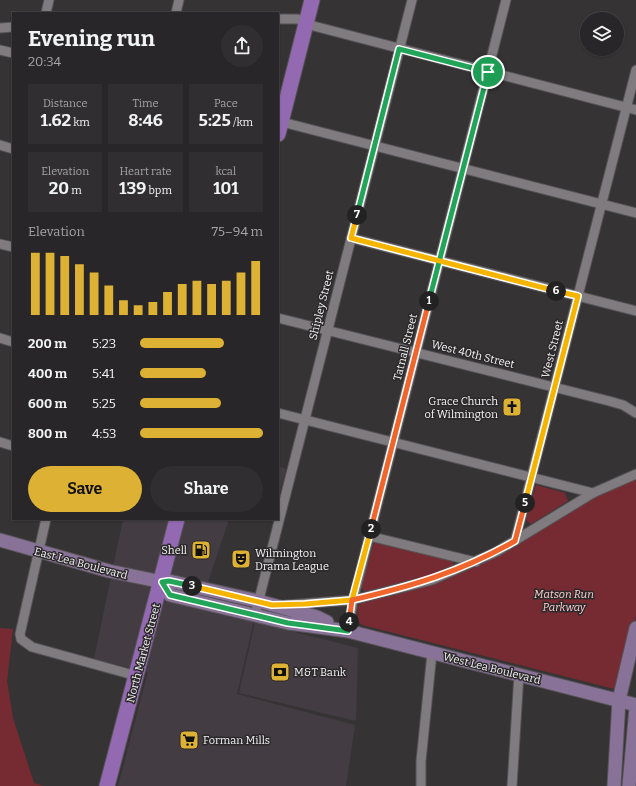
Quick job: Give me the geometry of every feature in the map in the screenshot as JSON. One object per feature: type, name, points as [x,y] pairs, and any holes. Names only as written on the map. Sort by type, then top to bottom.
[{"type":"main road","points":[[279,125],[312,0]]},
{"type":"main road","name":"North Market Street","points":[[107,786],[162,582],[177,520]]},
{"type":"street","points":[[46,12],[49,0]]},
{"type":"street","points":[[176,12],[179,0]]},
{"type":"street","name":"Shipley Street","points":[[279,518],[412,0]]},
{"type":"street","name":"Tatnall Street","points":[[348,631],[352,600],[506,0]]},
{"type":"street","points":[[279,19],[298,19],[306,24],[636,110]]},
{"type":"street","points":[[0,28],[12,28]]},
{"type":"street","points":[[0,50],[12,54]]},
{"type":"street","name":"West Street","points":[[515,541],[636,70]]},
{"type":"street","points":[[279,125],[374,146],[636,213]]},
{"type":"street","points":[[0,145],[12,149]]},
{"type":"street","points":[[351,238],[636,311]]},
{"type":"street","points":[[0,244],[12,247]]},
{"type":"street","name":"West 40th Street","points":[[279,318],[615,402],[636,413]]},
{"type":"street","points":[[0,338],[12,342]]},
{"type":"street","points":[[279,413],[593,493]]},
{"type":"street","points":[[0,442],[12,446]]},
{"type":"street","points":[[272,605],[352,600],[432,580],[476,562],[515,541],[593,493],[636,474]]},
{"type":"street","points":[[46,520],[20,634],[22,641],[32,648],[137,676]]},
{"type":"street","name":"Shipley Street","points":[[255,615],[279,520]]},
{"type":"street","points":[[369,536],[476,562]]},
{"type":"street","name":"East Lea Boulevard","points":[[0,540],[109,572],[162,582]]},
{"type":"street","name":"West Lea Boulevard","points":[[348,631],[317,617],[258,601],[169,581],[162,582],[170,595],[288,623],[348,631],[619,700],[636,706]]},
{"type":"street","points":[[614,786],[619,700],[636,628]]},
{"type":"street","points":[[421,786],[421,761],[432,653]]},
{"type":"street","points":[[512,786],[519,674]]},
{"type":"street","points":[[629,786],[636,706]]},
{"type":"shaded area","points":[[279,466],[286,469],[279,494]]},
{"type":"shaded area","points":[[123,520],[229,520],[200,606],[254,620],[237,694],[355,725],[346,786],[118,786],[148,672],[94,659]]},
{"type":"shaded area","points":[[255,622],[358,648],[356,721],[239,693]]},
{"type":"green space","name":"Matson Run Parkway","points":[[636,477],[636,616],[618,690],[362,625],[358,621],[357,607],[363,601],[421,586],[494,557],[517,545],[572,509]]},
{"type":"green space","points":[[536,485],[565,493],[568,501],[531,524],[526,520]]},
{"type":"green space","points":[[374,542],[450,558],[454,565],[410,582],[384,589],[364,591],[361,587]]},
{"type":"green space","points":[[0,628],[13,629],[7,681],[13,718],[34,783],[44,786],[0,786]]},
{"type":"place","name":"Grace Church of Wilmington","points":[[512,407]]},
{"type":"place","name":"Shell","points":[[201,550]]},
{"type":"place","name":"Wilmington Drama League","points":[[241,559]]},
{"type":"place","name":"M&T Bank","points":[[280,672]]},
{"type":"place","name":"Forman Mills","points":[[189,740]]},
{"type":"route","points":[[488,72],[399,49],[351,238],[439,261],[578,296],[515,541],[476,562],[432,580],[389,592],[352,600],[348,631],[315,625],[288,623],[170,595],[162,582],[169,581],[272,605],[352,600],[439,261],[488,72]]}]
